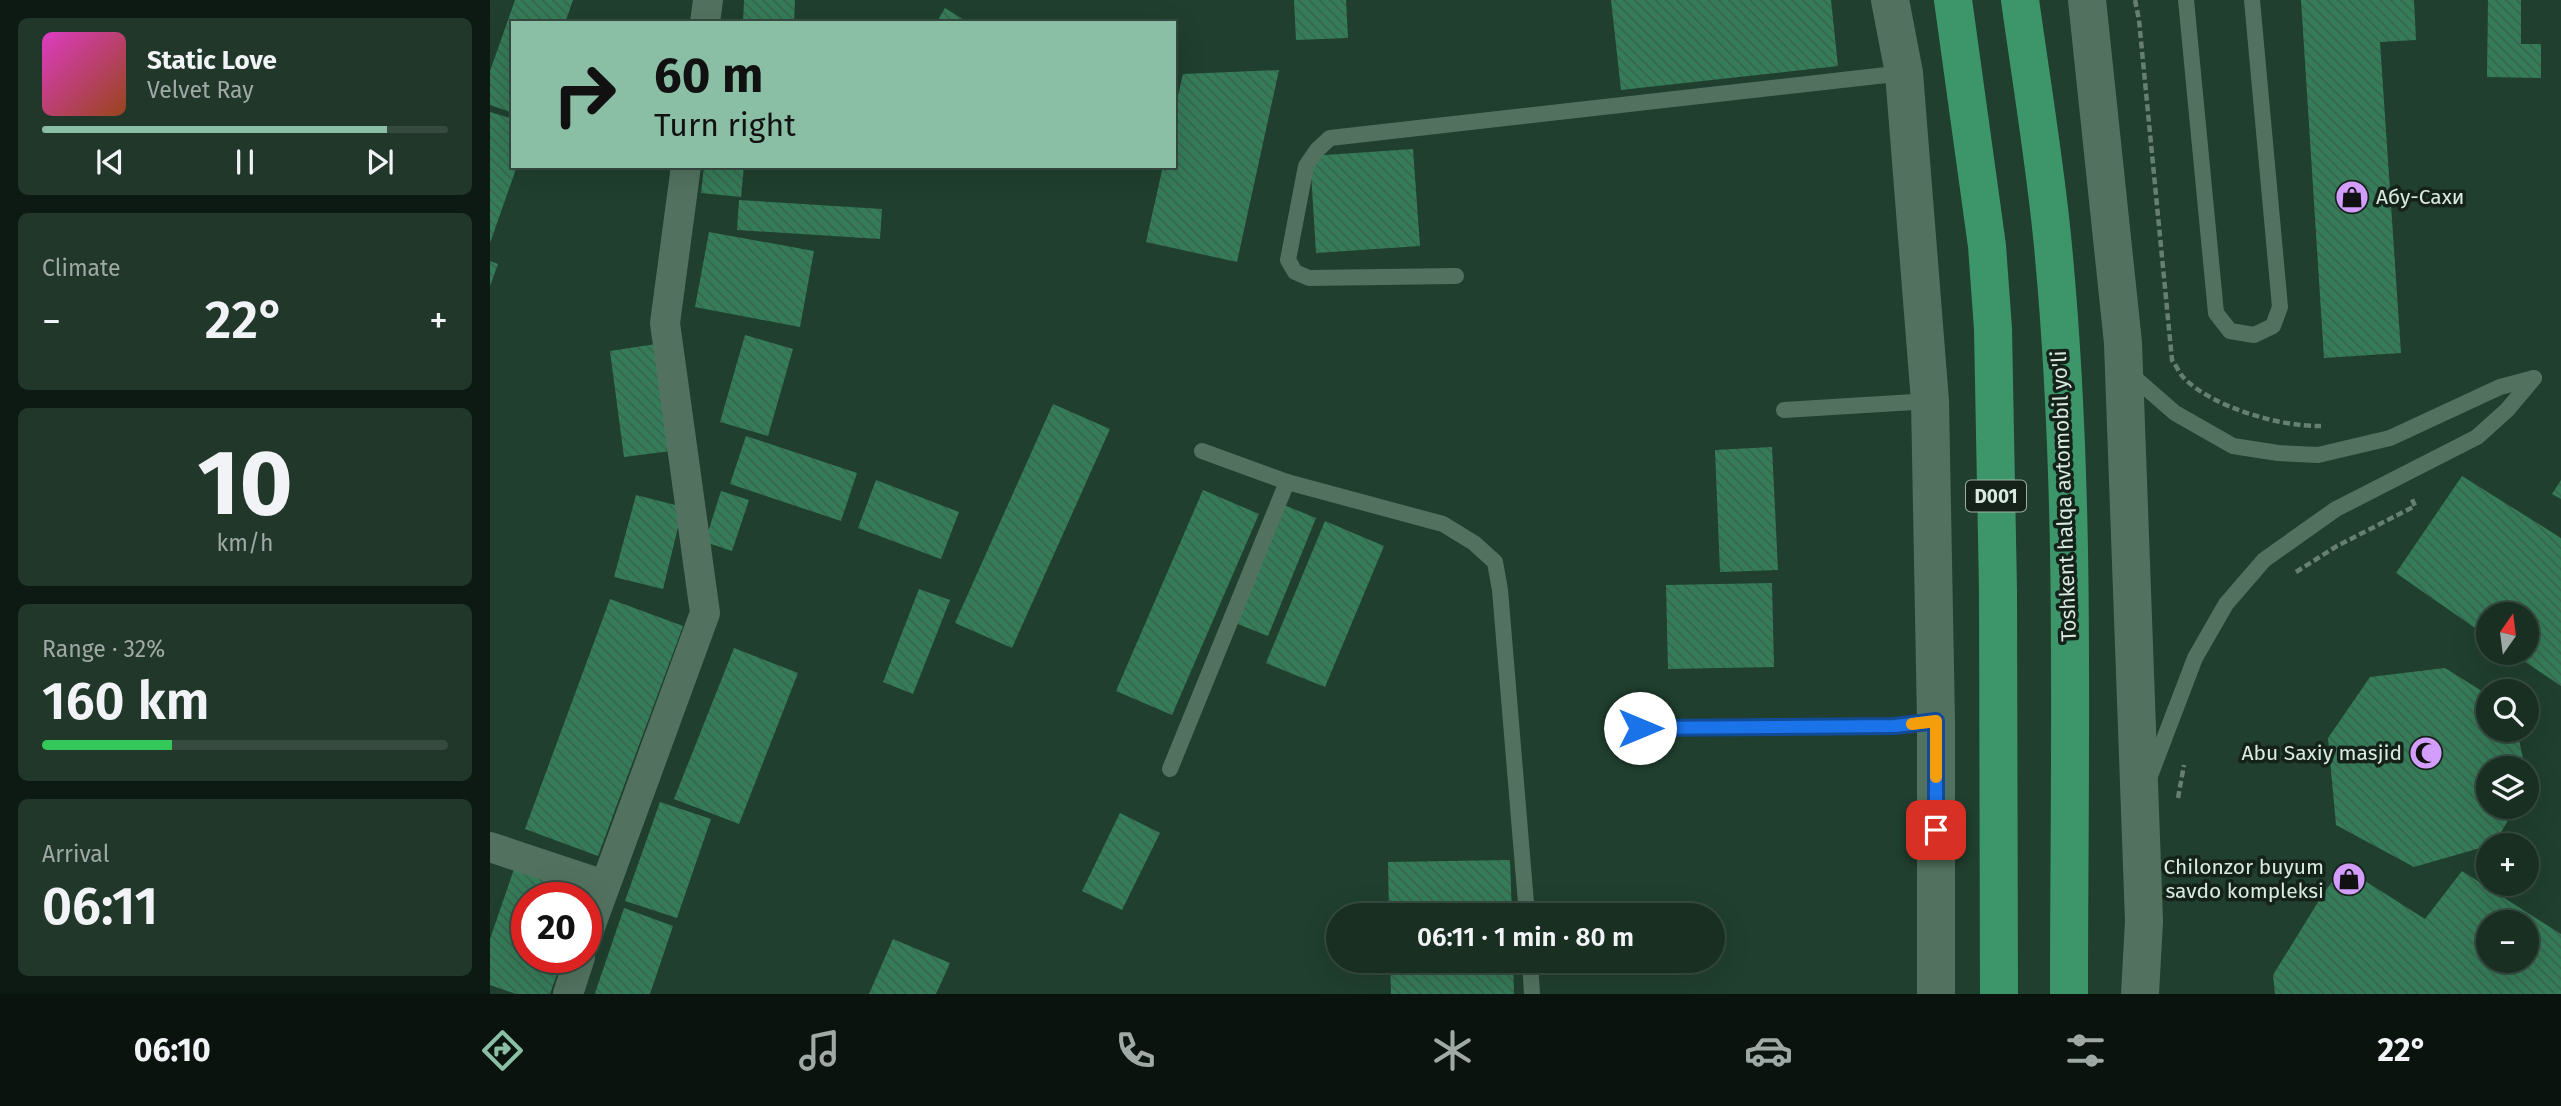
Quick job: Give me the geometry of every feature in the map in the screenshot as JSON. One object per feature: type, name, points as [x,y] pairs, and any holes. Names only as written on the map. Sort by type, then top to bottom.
[{"type":"highway","name":"D001","points":[[1953,0],[1987,246],[1993,329],[1998,591],[1999,994]]},
{"type":"highway","name":"Toshkent halqa avtomobil yo'li","points":[[2020,0],[2052,236],[2066,447],[2070,994]]},
{"type":"street","points":[[705,21],[708,0]]},
{"type":"street","points":[[1890,0],[1904,73],[1930,401],[1936,721],[1936,994]]},
{"type":"street","points":[[2087,0],[2123,343],[2144,921],[2140,994]]},
{"type":"street","points":[[602,891],[705,613],[665,323],[686,168]]},
{"type":"street","points":[[490,847],[604,885]]},
{"type":"street","points":[[568,994],[575,973]]},
{"type":"lane","points":[[2186,0],[2216,313],[2230,331],[2254,335],[2273,326],[2280,307],[2252,0]]},
{"type":"lane","points":[[1456,276],[1308,278],[1295,272],[1288,260],[1306,166],[1317,150],[1330,138],[1904,73]]},
{"type":"lane","points":[[2123,368],[2175,412],[2233,446],[2278,453],[2318,455],[2390,438],[2500,387],[2535,378],[2507,410],[2477,437],[2336,509],[2264,560],[2226,604],[2195,658],[2148,779],[2144,921]]},
{"type":"lane","points":[[1784,411],[1930,401]]},
{"type":"lane","points":[[1202,451],[1287,482],[1443,524],[1474,543],[1495,562],[1501,603],[1526,903]]},
{"type":"lane","points":[[1170,769],[1287,482]]},
{"type":"lane","points":[[1615,728],[1895,726],[1936,721]]},
{"type":"lane","points":[[1531,973],[1532,994]]},
{"type":"path","points":[[2136,0],[2172,360],[2184,378],[2217,401],[2260,417],[2309,426],[2332,426]]},
{"type":"path","points":[[2294,573],[2337,546],[2415,506],[2402,475]]},
{"type":"path","points":[[2177,805],[2185,755]]},
{"type":"building","points":[[515,0],[573,0],[566,21],[511,21],[511,112],[490,105],[490,71]]},
{"type":"building","points":[[744,0],[795,0],[794,21],[743,21]]},
{"type":"building","points":[[1294,0],[1346,0],[1348,38],[1296,40]]},
{"type":"building","points":[[1611,0],[1831,0],[1838,66],[1621,90]]},
{"type":"building","name":"Абу-Сахи","points":[[2301,0],[2414,0],[2416,40],[2380,42],[2401,353],[2324,358]]},
{"type":"building","points":[[2488,0],[2521,0],[2521,44],[2541,44],[2541,78],[2487,77]]},
{"type":"building","points":[[945,8],[966,21],[937,21]]},
{"type":"building","points":[[1279,70],[1237,262],[1146,242],[1163,168],[1176,168],[1176,104],[1183,74]]},
{"type":"building","points":[[490,112],[511,118],[511,168],[516,168],[490,243]]},
{"type":"building","points":[[1413,149],[1420,246],[1316,253],[1310,156]]},
{"type":"building","points":[[704,168],[744,168],[741,197],[701,193]]},
{"type":"building","points":[[739,200],[882,209],[880,239],[737,230]]},
{"type":"building","points":[[709,232],[814,251],[800,327],[695,307]]},
{"type":"building","points":[[490,261],[498,264],[490,286]]},
{"type":"building","points":[[745,335],[793,349],[768,436],[720,422]]},
{"type":"building","points":[[656,344],[671,451],[624,457],[610,351]]},
{"type":"building","points":[[1053,404],[1110,429],[1012,648],[955,623]]},
{"type":"building","points":[[746,436],[857,473],[841,521],[730,484]]},
{"type":"building","points":[[1772,447],[1778,570],[1720,572],[1715,450]]},
{"type":"building","points":[[2462,476],[2561,538],[2561,686],[2530,665],[2539,665],[2539,602],[2476,602],[2476,629],[2396,573]]},
{"type":"building","points":[[876,480],[959,512],[941,559],[858,528]]},
{"type":"building","points":[[2561,480],[2561,499],[2552,494]]},
{"type":"building","points":[[1203,490],[1259,514],[1172,715],[1116,691]]},
{"type":"building","points":[[721,491],[749,500],[732,551],[705,542]]},
{"type":"building","points":[[636,495],[683,507],[663,589],[614,577]]},
{"type":"building","points":[[1279,503],[1316,518],[1268,636],[1230,621]]},
{"type":"building","points":[[1325,521],[1384,546],[1325,687],[1266,663]]},
{"type":"building","points":[[1772,583],[1774,667],[1668,669],[1666,585]]},
{"type":"building","points":[[919,589],[950,600],[913,694],[883,682]]},
{"type":"building","points":[[610,599],[683,626],[598,856],[525,829]]},
{"type":"building","points":[[734,648],[798,673],[739,824],[674,799]]},
{"type":"building","name":"Abu Saxiy masjid","points":[[2445,668],[2476,687],[2476,742],[2520,742],[2522,756],[2476,756],[2476,819],[2509,819],[2501,833],[2476,833],[2476,849],[2414,867],[2336,825],[2328,738],[2370,677]]},
{"type":"building","points":[[660,802],[711,819],[677,918],[625,901]]},
{"type":"building","points":[[1120,813],[1160,833],[1122,910],[1082,891]]},
{"type":"building","points":[[1510,860],[1512,903],[1389,903],[1388,862]]},
{"type":"building","points":[[2343,867],[2425,919],[2462,871],[2476,880],[2476,896],[2501,896],[2523,910],[2476,910],[2476,973],[2539,973],[2539,920],[2561,934],[2561,994],[2275,994],[2273,975]]},
{"type":"building","points":[[514,869],[551,882],[511,882],[511,973],[557,973],[550,994],[516,994],[490,985],[490,939]]},
{"type":"building","points":[[624,908],[673,926],[650,994],[597,994],[595,993]]},
{"type":"building","points":[[893,939],[950,963],[936,994],[869,994]]},
{"type":"building","points":[[1390,973],[1513,973],[1514,994],[1391,994]]},
{"type":"slow traffic","points":[[1912,724],[1936,721],[1936,777]]},
{"type":"place","name":"Абу-Сахи","points":[[2352,197]]},
{"type":"place","name":"Abu Saxiy masjid","points":[[2426,753]]},
{"type":"place","name":"Chilonzor buyum savdo kompleksi","points":[[2349,879]]},
{"type":"route","points":[[1640,728],[1895,726],[1936,721],[1936,830]]}]
